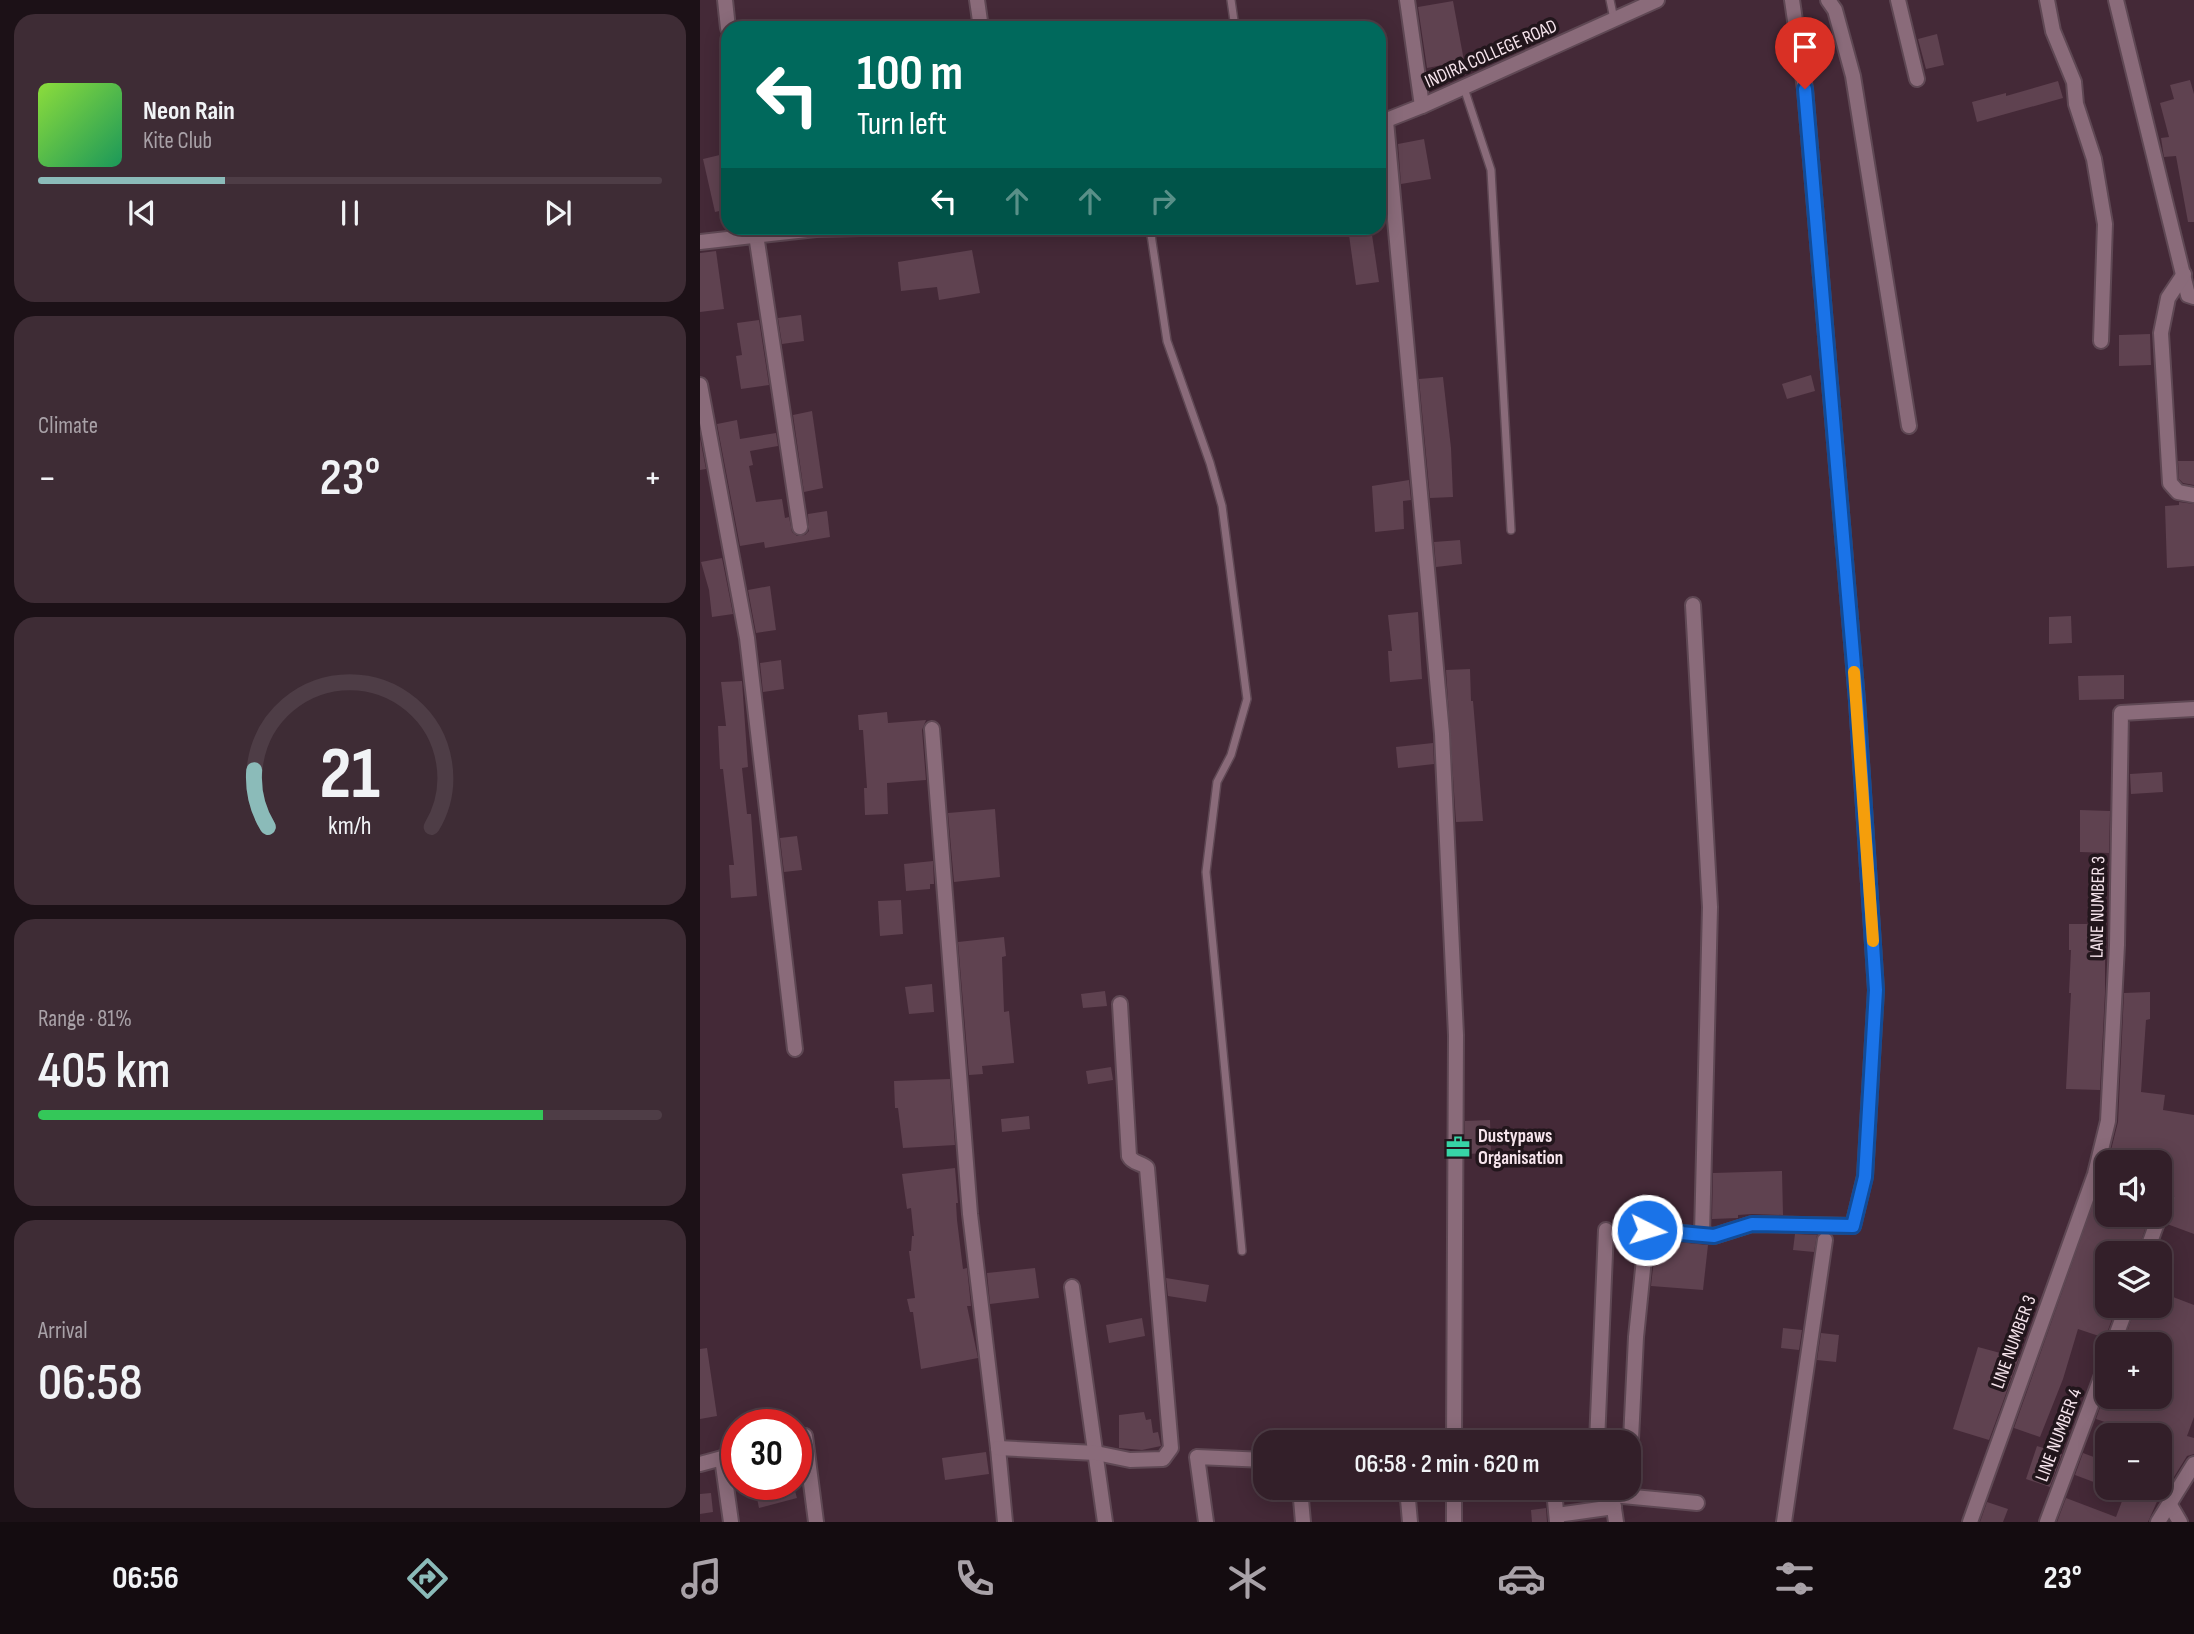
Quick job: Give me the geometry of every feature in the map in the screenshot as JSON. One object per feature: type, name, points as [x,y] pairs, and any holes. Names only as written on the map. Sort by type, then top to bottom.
[{"type":"street","points":[[725,0],[727,21]]},
{"type":"street","points":[[977,0],[980,21]]},
{"type":"street","points":[[1407,0],[1422,106]]},
{"type":"street","name":"INDIRA COLLEGE ROAD","points":[[1386,120],[1657,0]]},
{"type":"street","points":[[1631,1430],[1636,1337],[1647,1230],[1714,1236],[1752,1224],[1853,1226],[1865,1177],[1876,990],[1857,701],[1805,89],[1792,0]]},
{"type":"street","points":[[1828,0],[1835,10],[1853,76],[1909,426]]},
{"type":"street","points":[[1898,0],[1917,79]]},
{"type":"street","points":[[2047,0],[2053,31],[2074,82],[2076,104],[2094,159],[2105,224],[2101,341]]},
{"type":"street","points":[[2116,0],[2188,295],[2194,297]]},
{"type":"street","points":[[1386,163],[1442,734],[1456,1035],[1454,1430]]},
{"type":"street","points":[[700,242],[738,235]]},
{"type":"street","points":[[755,235],[800,527]]},
{"type":"street","points":[[2184,274],[2168,298],[2161,332],[2170,483],[2178,492],[2194,495]]},
{"type":"street","points":[[700,385],[747,638],[795,1049]]},
{"type":"street","points":[[1693,605],[1710,907],[1702,1235]]},
{"type":"street","name":"LANE NUMBER 3","points":[[2104,1150],[2117,945],[2120,713],[2194,709]]},
{"type":"street","points":[[932,729],[970,1214],[998,1448],[1004,1522]]},
{"type":"street","points":[[998,1448],[1096,1453],[1130,1460],[1163,1458],[1171,1448],[1147,1168],[1129,1156],[1120,1004]]},
{"type":"street","name":"LINE NUMBER 3","points":[[1970,1522],[2095,1192]]},
{"type":"street","points":[[1597,1430],[1605,1230]]},
{"type":"street","points":[[1784,1522],[1825,1240]]},
{"type":"street","points":[[1072,1287],[1105,1522]]},
{"type":"street","name":"LINE NUMBER 4","points":[[2047,1522],[2095,1394]]},
{"type":"street","points":[[1206,1522],[1197,1457],[1253,1459]]},
{"type":"street","points":[[700,1464],[721,1458]]},
{"type":"street","points":[[2158,1522],[2194,1464]]},
{"type":"street","points":[[812,1491],[816,1522]]},
{"type":"street","points":[[731,1500],[731,1522]]},
{"type":"street","points":[[1301,1500],[1303,1522]]},
{"type":"street","points":[[1408,1500],[1410,1522]]},
{"type":"street","points":[[1454,1500],[1454,1522]]},
{"type":"street","points":[[1555,1500],[1557,1519],[1616,1503],[1697,1503]]},
{"type":"street","points":[[2170,1505],[2180,1522]]},
{"type":"lane","points":[[1231,0],[1234,21]]},
{"type":"lane","points":[[1610,0],[1614,19]]},
{"type":"lane","points":[[1464,87],[1491,170],[1511,530]]},
{"type":"lane","points":[[1151,235],[1167,341],[1210,463],[1222,506],[1247,699],[1231,755],[1217,782],[1206,872],[1242,1251]]},
{"type":"building","points":[[1453,1],[1464,61],[1427,68],[1418,7]]},
{"type":"building","points":[[1937,34],[1944,65],[1926,69],[1918,39]]},
{"type":"building","points":[[2190,80],[2194,94],[2194,222],[2188,222],[2176,156],[2164,157],[2161,138],[2169,137],[2160,103],[2174,99],[2170,85]]},
{"type":"building","points":[[2058,81],[2063,98],[1977,122],[1972,102],[2006,93],[2006,96]]},
{"type":"building","points":[[1424,139],[1431,179],[1401,184],[1398,144]]},
{"type":"building","points":[[721,155],[721,211],[715,212],[703,159]]},
{"type":"building","points":[[1349,235],[1372,235],[1379,282],[1356,285]]},
{"type":"building","points":[[972,250],[980,293],[939,300],[937,287],[901,291],[898,262]]},
{"type":"building","points":[[716,251],[724,309],[700,312],[700,253]]},
{"type":"building","points":[[801,315],[804,341],[782,344],[778,318]]},
{"type":"building","points":[[759,320],[769,385],[741,389],[736,356],[742,355],[737,323]]},
{"type":"building","points":[[2150,334],[2151,365],[2119,366],[2119,335]]},
{"type":"building","points":[[1811,375],[1815,391],[1787,399],[1782,384]]},
{"type":"building","points":[[1443,377],[1453,497],[1430,498],[1419,379]]},
{"type":"building","points":[[812,411],[823,488],[804,492],[793,415]]},
{"type":"building","points":[[737,420],[740,439],[776,433],[778,446],[750,451],[753,465],[749,466],[756,502],[782,499],[785,518],[789,517],[792,532],[797,536],[805,535],[809,531],[808,514],[827,511],[830,537],[765,548],[764,542],[740,546],[717,424]]},
{"type":"building","points":[[700,438],[706,469],[700,470]]},
{"type":"building","points":[[2178,461],[2194,461],[2194,485],[2183,483],[2179,479]]},
{"type":"building","points":[[1409,480],[1411,500],[1403,501],[1404,529],[1375,532],[1372,486]]},
{"type":"building","points":[[2179,502],[2194,504],[2194,566],[2167,568],[2165,506],[2179,505]]},
{"type":"building","points":[[1460,540],[1462,564],[1436,567],[1434,542]]},
{"type":"building","points":[[722,558],[733,614],[712,617],[709,590],[701,562]]},
{"type":"building","points":[[770,586],[776,630],[756,633],[748,590]]},
{"type":"building","points":[[1418,612],[1422,679],[1390,682],[1388,651],[1392,651],[1388,615]]},
{"type":"building","points":[[2071,616],[2072,643],[2049,644],[2049,617]]},
{"type":"building","points":[[781,660],[784,689],[763,692],[760,663]]},
{"type":"building","points":[[1470,669],[1483,821],[1456,822],[1446,670]]},
{"type":"building","points":[[2124,675],[2124,699],[2079,700],[2078,676]]},
{"type":"building","points":[[742,681],[748,767],[742,768],[747,814],[751,814],[757,896],[731,898],[729,865],[734,865],[723,769],[720,769],[718,726],[726,726],[721,682]]},
{"type":"building","points":[[887,712],[888,723],[926,720],[922,730],[926,780],[887,783],[888,814],[865,815],[864,788],[867,788],[863,730],[859,730],[858,715]]},
{"type":"building","points":[[1433,743],[1434,764],[1398,768],[1396,747]]},
{"type":"building","points":[[2162,772],[2163,792],[2131,794],[2130,774]]},
{"type":"building","points":[[995,809],[1000,877],[954,882],[948,813]]},
{"type":"building","points":[[2080,810],[2110,811],[2109,853],[2080,852]]},
{"type":"building","points":[[797,836],[802,870],[784,872],[780,838]]},
{"type":"building","points":[[933,861],[934,884],[930,884],[930,889],[906,891],[904,864]]},
{"type":"building","points":[[901,900],[903,934],[880,936],[878,901]]},
{"type":"building","points":[[2069,924],[2105,924],[2100,1090],[2066,1089],[2071,993]]},
{"type":"building","points":[[1004,937],[1004,1012],[1009,1011],[1014,1063],[982,1066],[983,1074],[969,1075],[958,942]]},
{"type":"building","points":[[932,984],[934,1012],[909,1014],[905,987]]},
{"type":"building","points":[[1105,991],[1107,1006],[1083,1008],[1081,994]]},
{"type":"building","points":[[2150,992],[2150,1019],[2146,1020],[2141,1092],[2165,1095],[2163,1110],[2194,1115],[2194,1234],[2172,1226],[2175,1197],[2172,1192],[2172,1150],[2111,1150],[2118,1122],[2124,993]]},
{"type":"building","points":[[1111,1067],[1113,1080],[1088,1084],[1086,1071]]},
{"type":"building","points":[[950,1079],[955,1145],[903,1148],[898,1108],[895,1108],[894,1081]]},
{"type":"building","points":[[1029,1116],[1030,1129],[1002,1132],[1001,1119]]},
{"type":"building","points":[[1490,1120],[1491,1153],[1465,1154],[1465,1121]]},
{"type":"building","points":[[955,1168],[957,1220],[963,1269],[967,1268],[971,1306],[967,1306],[978,1358],[921,1369],[913,1312],[910,1312],[907,1299],[915,1298],[909,1251],[914,1236],[911,1208],[907,1209],[902,1174]]},
{"type":"building","points":[[1782,1171],[1783,1215],[1752,1214],[1738,1215],[1738,1218],[1712,1219],[1713,1173]]},
{"type":"building","points":[[2095,1199],[2095,1227],[2146,1227],[2141,1241],[2095,1241],[2095,1318],[2112,1318],[2107,1332],[2095,1332],[2095,1335],[2078,1329],[2063,1379],[2040,1437],[2014,1428]]},
{"type":"building","points":[[1795,1234],[1817,1235],[1814,1252],[1793,1250]]},
{"type":"building","points":[[1656,1240],[1708,1245],[1703,1290],[1651,1286]]},
{"type":"building","points":[[1035,1268],[1039,1298],[990,1304],[987,1273]]},
{"type":"building","points":[[1166,1278],[1209,1285],[1206,1302],[1168,1296]]},
{"type":"building","points":[[2172,1297],[2194,1305],[2194,1417],[2187,1436],[2194,1438],[2194,1454],[2187,1456],[2174,1477],[2172,1423],[2108,1423],[2096,1419],[2099,1409],[2172,1409],[2172,1332],[2127,1332],[2132,1318],[2172,1318]]},
{"type":"building","points":[[1142,1318],[1145,1336],[1109,1343],[1106,1325]]},
{"type":"building","points":[[1783,1328],[1802,1330],[1799,1350],[1781,1348]]},
{"type":"building","points":[[1821,1333],[1839,1335],[1836,1362],[1817,1360]]},
{"type":"building","points":[[1978,1347],[2019,1358],[1989,1440],[1953,1429]]},
{"type":"building","points":[[707,1348],[717,1416],[700,1419],[700,1349]]},
{"type":"building","points":[[1144,1412],[1146,1420],[1151,1419],[1153,1433],[1158,1432],[1161,1446],[1142,1450],[1119,1448],[1119,1415]]},
{"type":"building","points":[[2037,1446],[2062,1454],[2050,1487],[2026,1479]]},
{"type":"building","points":[[986,1452],[989,1474],[945,1480],[942,1458]]},
{"type":"building","points":[[2083,1453],[2095,1458],[2095,1482],[2075,1475]]},
{"type":"building","points":[[711,1493],[713,1512],[700,1514],[700,1494]]},
{"type":"building","points":[[2066,1498],[2116,1517],[2122,1500],[2158,1500],[2148,1522],[2057,1522]]},
{"type":"building","points":[[757,1500],[789,1500],[759,1508]]},
{"type":"building","points":[[1987,1502],[2008,1509],[2003,1522],[1980,1522]]},
{"type":"building","points":[[1546,1508],[1547,1522],[1532,1522],[1531,1510]]},
{"type":"slow traffic","points":[[1854,672],[1873,941]]},
{"type":"place","name":"Dustypaws Organisation","points":[[1458,1147]]},
{"type":"route","points":[[1647,1230],[1714,1236],[1752,1224],[1853,1226],[1865,1177],[1876,990],[1857,701],[1805,89]]}]
